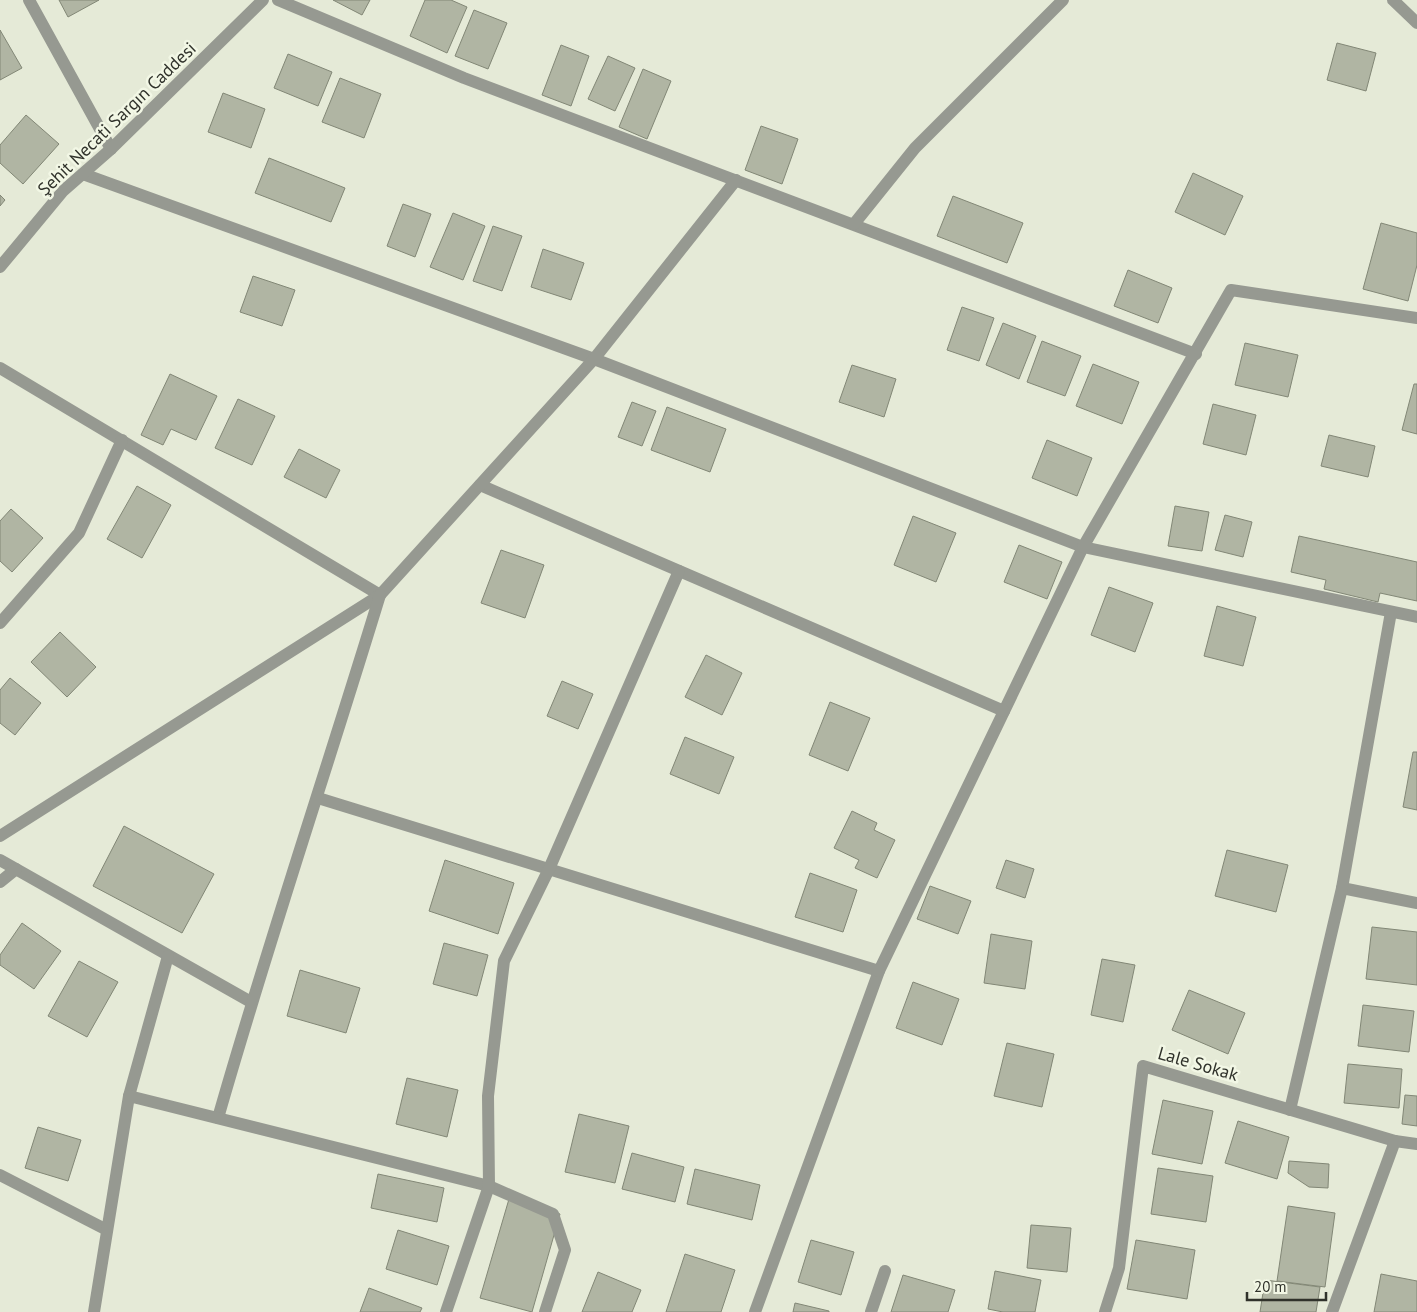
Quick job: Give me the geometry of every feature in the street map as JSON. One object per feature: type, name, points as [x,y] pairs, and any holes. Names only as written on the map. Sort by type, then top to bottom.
[{"type":"street","points":[[29,0],[112,149]]},
{"type":"street","name":"Şehit Necati Sargın Caddesi","points":[[0,267],[63,191],[112,149],[263,0]]},
{"type":"street","points":[[278,0],[464,78],[1196,354]]},
{"type":"street","points":[[854,224],[915,148],[1063,0]]},
{"type":"street","points":[[1393,0],[1417,23]]},
{"type":"street","points":[[83,174],[594,359],[1083,547],[1417,617]]},
{"type":"street","points":[[0,836],[380,595],[594,359],[736,180]]},
{"type":"street","points":[[755,1312],[879,971],[1083,547],[1196,354],[1231,290],[1417,318]]},
{"type":"street","points":[[0,368],[380,595]]},
{"type":"street","points":[[0,623],[79,533],[122,440]]},
{"type":"street","points":[[480,485],[1004,711]]},
{"type":"street","points":[[446,1312],[489,1186],[488,1096],[504,961],[549,869],[678,571]]},
{"type":"street","points":[[218,1118],[251,1002],[318,798],[380,595]]},
{"type":"street","points":[[1290,1110],[1342,888],[1391,612]]},
{"type":"street","points":[[318,798],[879,971]]},
{"type":"street","points":[[0,860],[251,1002]]},
{"type":"street","points":[[0,882],[16,869]]},
{"type":"street","points":[[1342,888],[1417,903]]},
{"type":"street","points":[[94,1312],[129,1096],[168,956]]},
{"type":"street","name":"Lale Sokak","points":[[1105,1312],[1119,1268],[1143,1066],[1395,1141],[1417,1144]]},
{"type":"street","points":[[129,1096],[489,1186],[554,1214],[566,1250],[544,1312]]},
{"type":"street","points":[[1332,1312],[1395,1141]]},
{"type":"street","points":[[0,1175],[107,1230]]},
{"type":"street","points":[[871,1312],[885,1271]]},
{"type":"building","points":[[59,0],[99,0],[68,17]]},
{"type":"building","points":[[333,0],[370,0],[362,15]]},
{"type":"building","points":[[425,0],[451,0],[467,7],[447,53],[410,36]]},
{"type":"building","points":[[474,10],[507,23],[488,69],[455,56]]},
{"type":"building","points":[[0,30],[22,68],[0,80]]},
{"type":"building","points":[[1337,43],[1376,53],[1366,91],[1327,80]]},
{"type":"building","points":[[561,45],[589,56],[571,106],[542,95]]},
{"type":"building","points":[[288,54],[332,72],[318,106],[274,88]]},
{"type":"building","points":[[608,56],[635,68],[615,111],[588,99]]},
{"type":"building","points":[[643,69],[671,81],[647,139],[619,127]]},
{"type":"building","points":[[340,78],[381,94],[364,138],[322,122]]},
{"type":"building","points":[[223,93],[265,109],[251,148],[208,132]]},
{"type":"building","points":[[26,115],[59,144],[23,184],[0,163],[0,145]]},
{"type":"building","points":[[761,126],[798,139],[782,184],[745,170]]},
{"type":"building","points":[[269,158],[345,188],[331,222],[255,193]]},
{"type":"building","points":[[1193,173],[1243,196],[1225,235],[1175,212]]},
{"type":"building","points":[[0,195],[5,200],[0,206]]},
{"type":"building","points":[[953,196],[1023,223],[1007,263],[937,236]]},
{"type":"building","points":[[403,204],[431,214],[415,257],[387,246]]},
{"type":"building","points":[[453,213],[485,226],[463,280],[430,267]]},
{"type":"building","points":[[1381,223],[1417,233],[1417,265],[1408,301],[1363,289]]},
{"type":"building","points":[[493,226],[522,236],[502,291],[473,281]]},
{"type":"building","points":[[543,249],[584,263],[571,300],[531,287]]},
{"type":"building","points":[[1128,270],[1172,288],[1158,323],[1114,306]]},
{"type":"building","points":[[253,276],[295,290],[282,326],[240,312]]},
{"type":"building","points":[[962,307],[994,318],[979,361],[947,350]]},
{"type":"building","points":[[1003,323],[1036,336],[1019,379],[986,365]]},
{"type":"building","points":[[1042,341],[1081,356],[1065,396],[1027,382]]},
{"type":"building","points":[[1245,343],[1298,355],[1288,397],[1235,385]]},
{"type":"building","points":[[1093,364],[1139,382],[1122,424],[1076,406]]},
{"type":"building","points":[[852,365],[896,379],[884,417],[839,402]]},
{"type":"building","points":[[170,374],[217,396],[196,440],[171,429],[163,445],[141,435]]},
{"type":"building","points":[[1414,384],[1417,384],[1417,434],[1402,430]]},
{"type":"building","points":[[238,399],[275,416],[252,465],[215,448]]},
{"type":"building","points":[[632,402],[656,411],[642,446],[618,437]]},
{"type":"building","points":[[1213,404],[1256,415],[1246,455],[1203,444]]},
{"type":"building","points":[[667,407],[726,429],[710,472],[651,450]]},
{"type":"building","points":[[1329,435],[1375,446],[1368,477],[1321,466]]},
{"type":"building","points":[[1047,440],[1092,458],[1077,496],[1032,478]]},
{"type":"building","points":[[299,449],[340,470],[326,498],[284,477]]},
{"type":"building","points":[[137,486],[171,505],[142,558],[107,539]]},
{"type":"building","points":[[1175,506],[1209,512],[1202,551],[1168,546]]},
{"type":"building","points":[[11,509],[43,538],[12,572],[0,561],[0,521]]},
{"type":"building","points":[[1225,515],[1252,522],[1243,557],[1215,550]]},
{"type":"building","points":[[913,516],[956,533],[936,582],[894,565]]},
{"type":"building","points":[[1299,536],[1417,562],[1417,601],[1380,593],[1378,602],[1324,589],[1326,580],[1291,572]]},
{"type":"building","points":[[1019,545],[1062,562],[1047,599],[1004,582]]},
{"type":"building","points":[[501,550],[544,565],[525,618],[481,603]]},
{"type":"building","points":[[1109,587],[1153,603],[1135,652],[1091,635]]},
{"type":"building","points":[[1217,606],[1256,617],[1243,666],[1204,656]]},
{"type":"building","points":[[60,632],[96,667],[67,697],[31,662]]},
{"type":"building","points":[[706,655],[742,673],[722,715],[685,697]]},
{"type":"building","points":[[10,678],[41,703],[15,735],[0,723],[0,690]]},
{"type":"building","points":[[562,681],[593,694],[578,729],[547,716]]},
{"type":"building","points":[[830,702],[870,718],[848,771],[809,755]]},
{"type":"building","points":[[685,737],[734,757],[719,794],[670,774]]},
{"type":"building","points":[[1413,752],[1417,752],[1417,810],[1403,807]]},
{"type":"building","points":[[852,811],[877,823],[874,830],[895,840],[877,878],[855,868],[859,860],[834,848]]},
{"type":"building","points":[[124,826],[214,874],[182,933],[93,886]]},
{"type":"building","points":[[1227,850],[1288,865],[1276,912],[1215,896]]},
{"type":"building","points":[[445,860],[514,883],[498,934],[429,911]]},
{"type":"building","points":[[1006,860],[1034,869],[1025,898],[996,888]]},
{"type":"building","points":[[810,873],[857,890],[843,932],[795,917]]},
{"type":"building","points":[[930,886],[971,901],[958,934],[917,919]]},
{"type":"building","points":[[22,923],[61,951],[34,989],[0,965],[0,955]]},
{"type":"building","points":[[1372,927],[1417,932],[1417,985],[1366,979]]},
{"type":"building","points":[[991,934],[1032,941],[1025,989],[984,983]]},
{"type":"building","points":[[444,943],[488,955],[477,996],[433,984]]},
{"type":"building","points":[[1102,959],[1135,965],[1123,1022],[1091,1015]]},
{"type":"building","points":[[79,961],[118,982],[87,1037],[48,1016]]},
{"type":"building","points":[[300,970],[360,988],[346,1033],[287,1016]]},
{"type":"building","points":[[913,982],[959,999],[942,1045],[896,1028]]},
{"type":"building","points":[[1189,990],[1245,1013],[1228,1054],[1172,1030]]},
{"type":"building","points":[[1363,1005],[1414,1011],[1409,1052],[1358,1046]]},
{"type":"building","points":[[1007,1043],[1054,1054],[1042,1107],[994,1096]]},
{"type":"building","points":[[1348,1064],[1402,1069],[1399,1108],[1344,1103]]},
{"type":"building","points":[[407,1078],[458,1090],[447,1137],[396,1124]]},
{"type":"building","points":[[1405,1095],[1417,1096],[1417,1126],[1402,1124]]},
{"type":"building","points":[[1163,1100],[1213,1111],[1202,1164],[1152,1154]]},
{"type":"building","points":[[579,1114],[629,1126],[615,1183],[565,1172]]},
{"type":"building","points":[[1238,1121],[1289,1137],[1277,1179],[1225,1163]]},
{"type":"building","points":[[38,1127],[81,1140],[68,1181],[25,1168]]},
{"type":"building","points":[[632,1153],[684,1167],[675,1202],[622,1189]]},
{"type":"building","points":[[1289,1161],[1329,1164],[1328,1188],[1309,1187],[1288,1173]]},
{"type":"building","points":[[1158,1168],[1213,1176],[1206,1222],[1151,1214]]},
{"type":"building","points":[[695,1169],[760,1185],[752,1220],[687,1204]]},
{"type":"building","points":[[378,1174],[444,1188],[437,1222],[371,1208]]},
{"type":"building","points":[[509,1199],[560,1214],[532,1312],[480,1298]]},
{"type":"building","points":[[1288,1206],[1335,1213],[1325,1287],[1277,1281]]},
{"type":"building","points":[[1031,1225],[1071,1228],[1067,1272],[1027,1268]]},
{"type":"building","points":[[398,1230],[449,1246],[437,1285],[386,1269]]},
{"type":"building","points":[[811,1240],[854,1252],[841,1295],[798,1282]]},
{"type":"building","points":[[1136,1240],[1195,1250],[1187,1299],[1127,1289]]},
{"type":"building","points":[[685,1254],[735,1270],[721,1312],[666,1312]]},
{"type":"building","points":[[995,1271],[1041,1280],[1035,1312],[1003,1312],[988,1309]]},
{"type":"building","points":[[598,1272],[641,1290],[632,1312],[582,1312]]},
{"type":"building","points":[[1381,1274],[1417,1281],[1417,1312],[1374,1312]]},
{"type":"building","points":[[903,1275],[955,1290],[948,1312],[891,1312]]},
{"type":"building","points":[[1265,1280],[1320,1287],[1316,1312],[1260,1312]]},
{"type":"building","points":[[369,1288],[422,1308],[420,1312],[360,1312]]},
{"type":"building","points":[[795,1303],[829,1311],[829,1312],[793,1312]]}]
